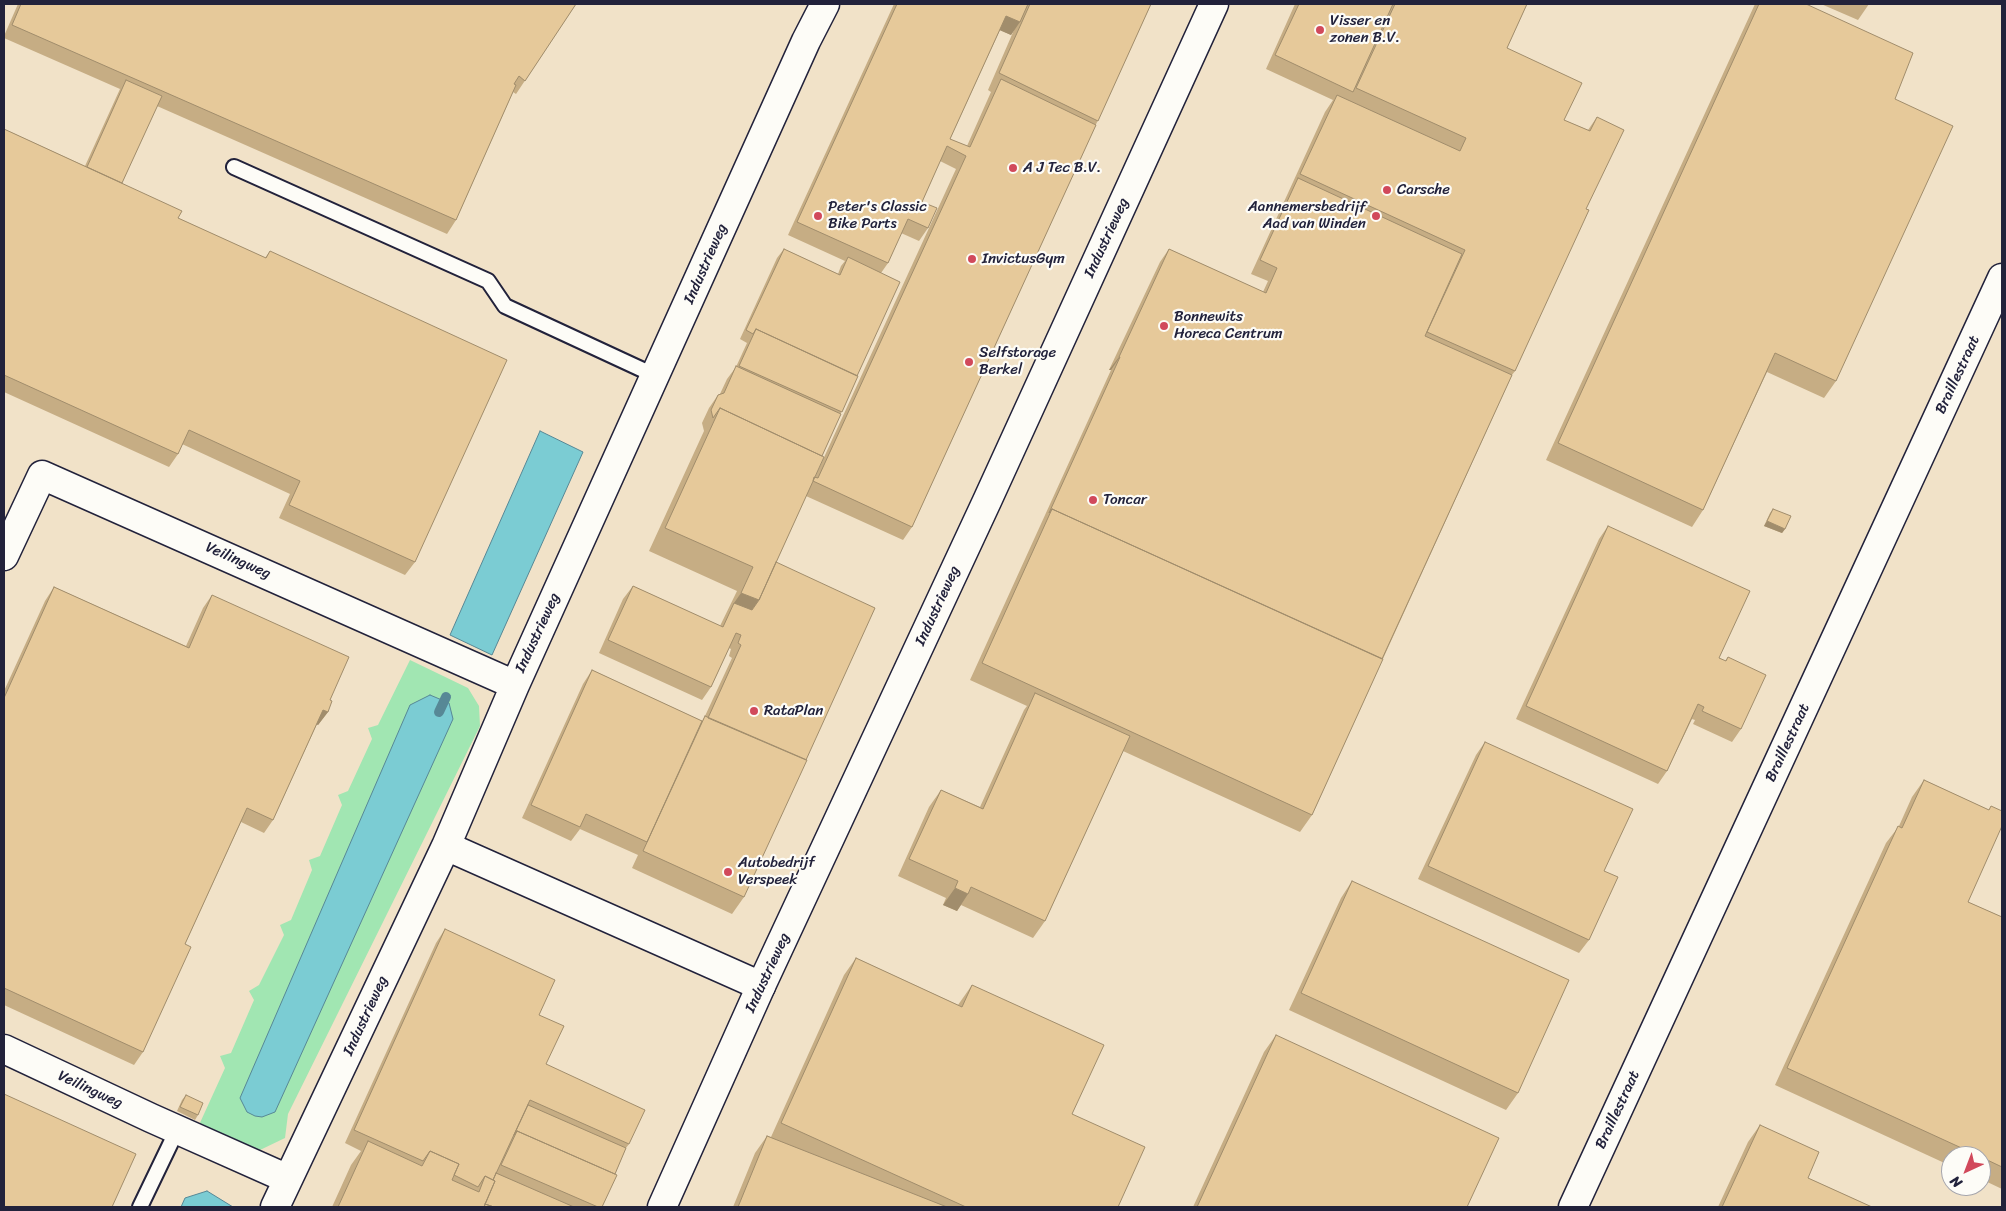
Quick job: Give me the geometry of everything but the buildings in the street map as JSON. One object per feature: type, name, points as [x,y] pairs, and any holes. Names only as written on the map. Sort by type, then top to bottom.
[{"type":"street","name":"Industrieweg","points":[[275,1207],[446,846],[515,685],[802,50],[825,4]]},
{"type":"street","name":"Industrieweg","points":[[662,1207],[761,986],[1214,4]]},
{"type":"street","name":"Braillestraat","points":[[1573,1207],[2002,278]]},
{"type":"street","name":"Veilingweg","points":[[4,556],[42,475],[515,685]]},
{"type":"street","points":[[446,846],[761,986]]},
{"type":"street","name":"Veilingweg","points":[[4,1050],[288,1179]]},
{"type":"lane","points":[[234,167],[488,280],[505,306],[656,376]]},
{"type":"lane","points":[[140,1207],[177,1130]]},
{"type":"shaded area","points":[[4,4],[2002,4],[2002,1207],[4,1207]]},
{"type":"green space","points":[[410,660],[468,688],[479,706],[480,726],[288,1114],[285,1138],[260,1150],[199,1125],[225,1068],[220,1056],[231,1053],[254,1000],[249,991],[259,985],[284,935],[280,925],[291,920],[312,870],[309,860],[320,856],[342,805],[338,795],[348,791],[372,739],[368,728],[378,725]]},
{"type":"water","points":[[540,431],[583,452],[492,655],[450,635]]},
{"type":"water","points":[[430,695],[449,703],[453,719],[275,1112],[262,1117],[255,1116],[247,1112],[240,1098],[410,705]]},
{"type":"water","points":[[207,1191],[233,1207],[181,1207],[185,1198]]},
{"type":"waterway","points":[[439,712],[446,697]]},
{"type":"place","name":"Visser en zonen B.V.","points":[[1320,30]]},
{"type":"place","name":"A J Tec B.V.","points":[[1013,168]]},
{"type":"place","name":"Carsche","points":[[1387,190]]},
{"type":"place","name":"Peter's Classic Bike Parts","points":[[818,216]]},
{"type":"place","name":"Aannemersbedrijf Aad van Winden","points":[[1376,216]]},
{"type":"place","name":"InvictusGym","points":[[972,259]]},
{"type":"place","name":"Bonnewits Horeca Centrum","points":[[1164,326]]},
{"type":"place","name":"Selfstorage Berkel","points":[[969,362]]},
{"type":"place","name":"Toncar","points":[[1093,500]]},
{"type":"place","name":"RataPlan","points":[[754,711]]},
{"type":"place","name":"Autobedrijf Verspeek","points":[[728,872]]}]
